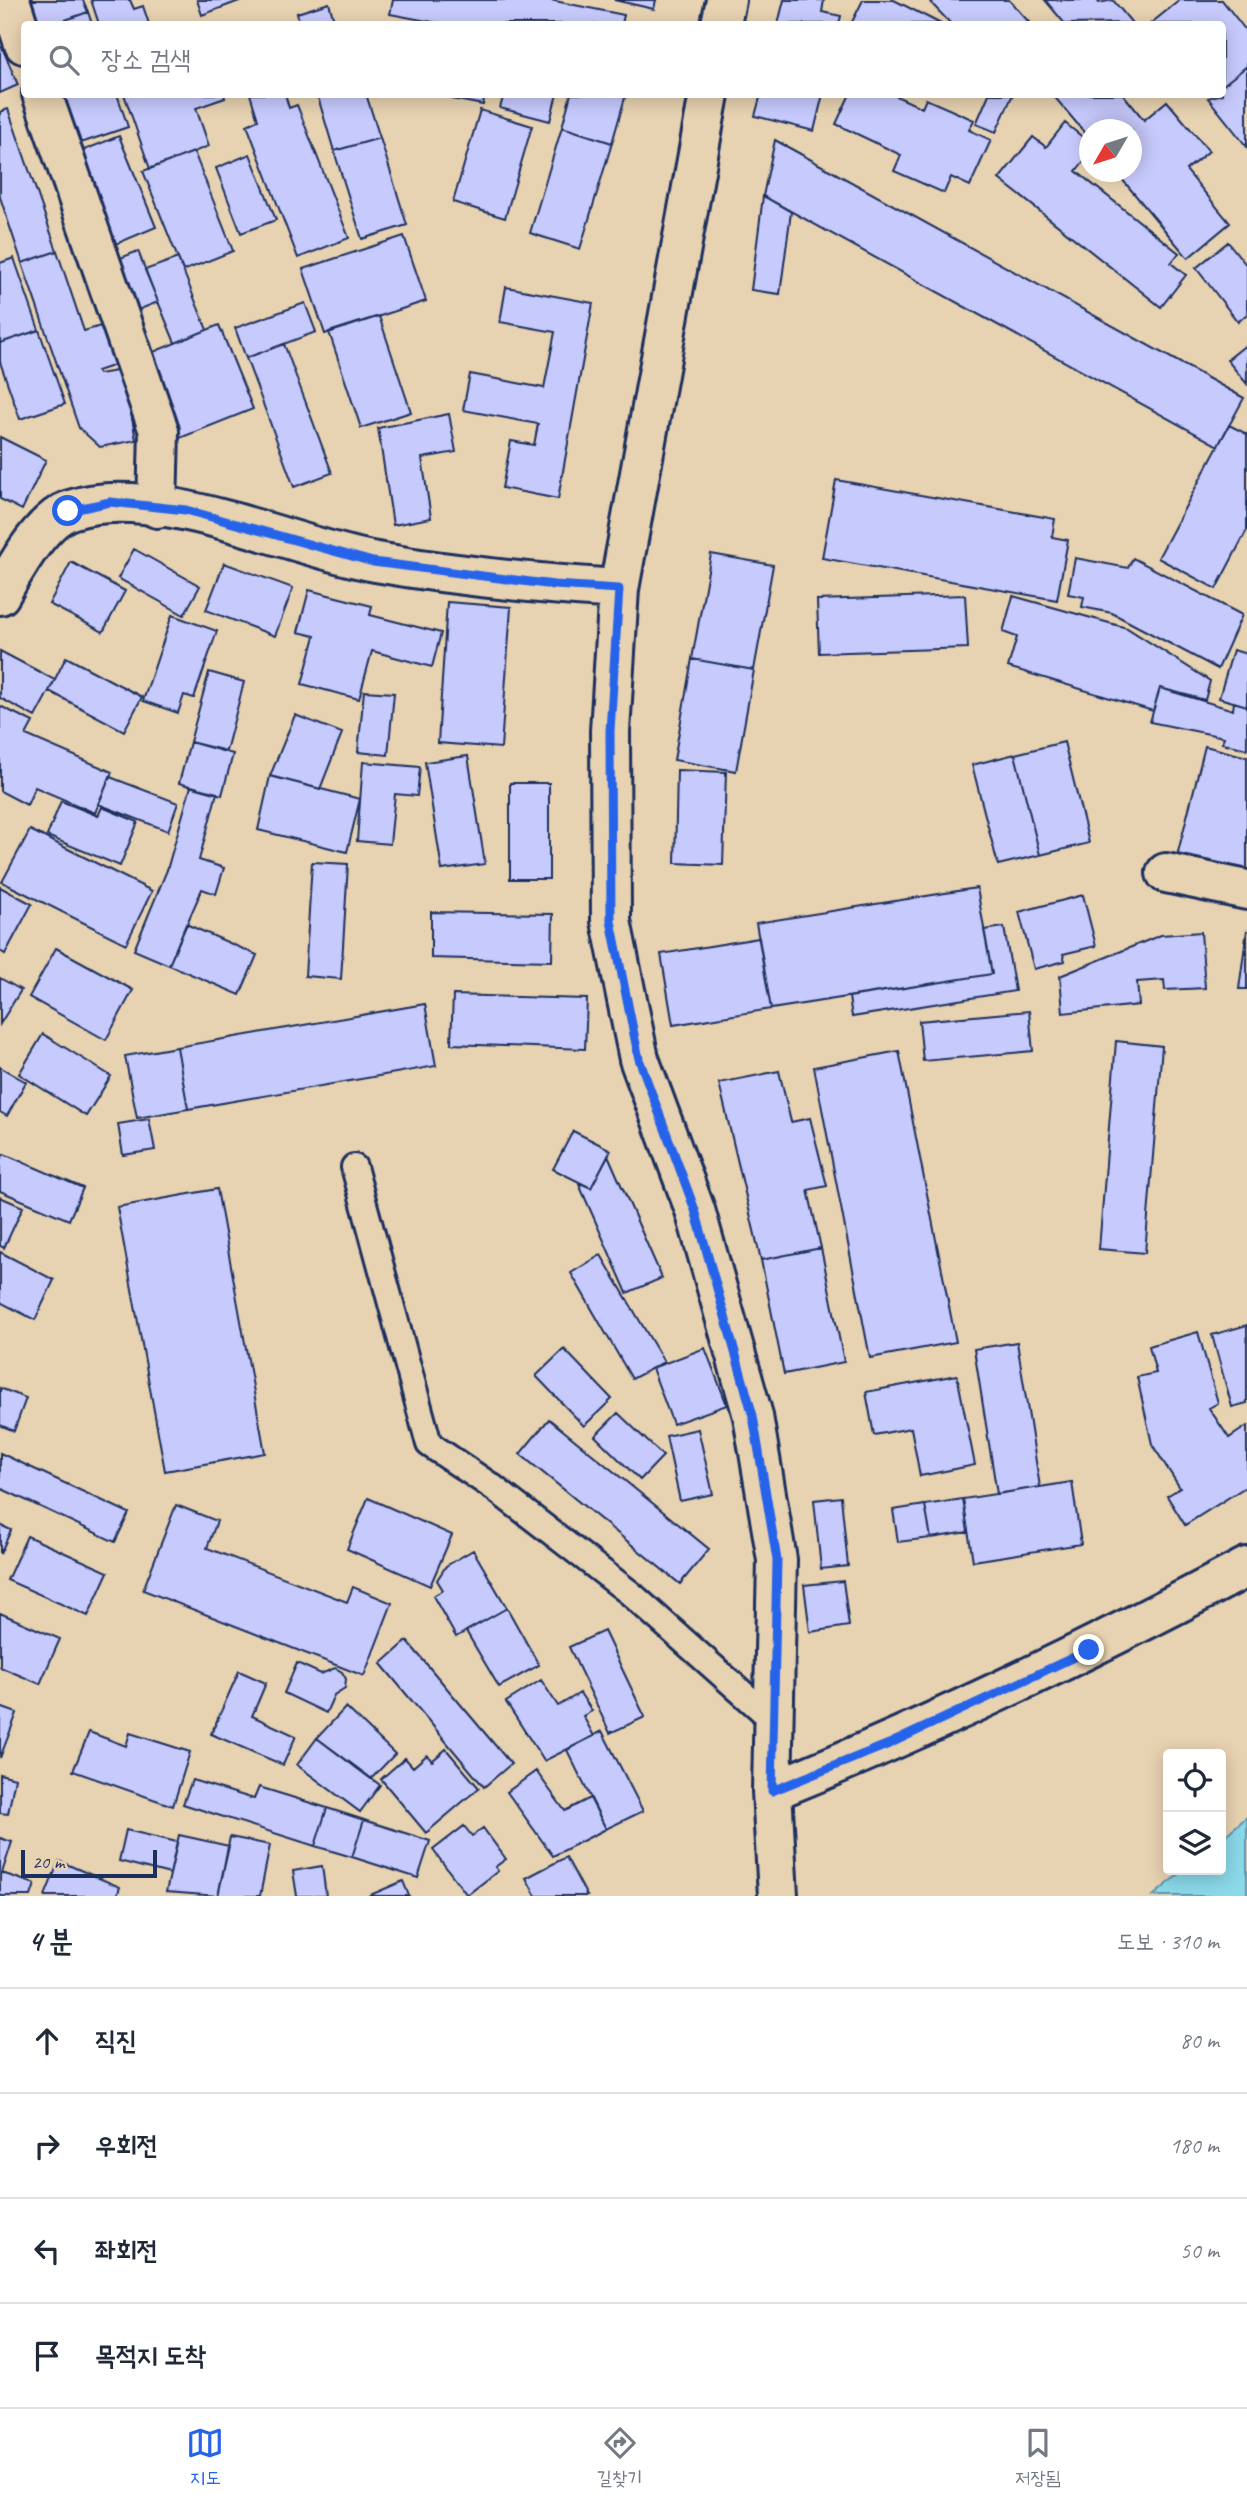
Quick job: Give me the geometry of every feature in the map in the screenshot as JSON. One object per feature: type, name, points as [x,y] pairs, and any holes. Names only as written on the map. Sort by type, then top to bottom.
[{"type":"street","points":[[10,0],[21,35]]},
{"type":"street","points":[[722,21],[726,0]]},
{"type":"street","points":[[43,98],[159,431],[158,508]]},
{"type":"street","points":[[708,98],[619,589],[610,731],[611,921],[639,1059],[695,1210],[753,1416],[777,1560],[772,1791],[778,1896]]},
{"type":"street","points":[[0,595],[33,540],[68,511],[110,502],[186,510],[373,562],[554,585],[619,589]]},
{"type":"street","points":[[1166,873],[1247,890]]},
{"type":"street","points":[[772,1791],[889,1744],[1064,1662],[1247,1567]]},
{"type":"lane","points":[[354,1167],[429,1444],[494,1488],[630,1593],[774,1721]]},
{"type":"water","points":[[1247,1817],[1247,1896],[1153,1896],[1178,1875],[1226,1875],[1226,1835]]},
{"type":"building","points":[[21,0],[83,0],[88,12],[62,21],[28,21]]},
{"type":"building","points":[[91,0],[130,0],[134,9],[143,6],[148,21],[98,21]]},
{"type":"building","points":[[197,0],[242,0],[202,15]]},
{"type":"building","points":[[393,0],[550,0],[624,15],[623,21],[427,21],[390,14]]},
{"type":"building","points":[[614,0],[656,0],[654,9]]},
{"type":"building","points":[[784,0],[824,0],[822,12],[841,16],[840,21],[779,21]]},
{"type":"building","points":[[863,0],[894,0],[935,21],[852,21]]},
{"type":"building","points":[[934,0],[1009,0],[1028,21],[948,21],[931,3]]},
{"type":"building","points":[[1045,0],[1097,0],[1099,3],[1113,0],[1130,21],[1062,21]]},
{"type":"building","points":[[1180,0],[1222,0],[1247,32],[1247,66],[1226,83],[1226,21],[1154,21]]},
{"type":"building","points":[[329,3],[334,21],[299,21],[297,13]]},
{"type":"building","points":[[88,12],[91,21],[62,21]]},
{"type":"building","points":[[2,47],[18,85],[0,93],[0,48]]},
{"type":"building","points":[[1247,66],[1247,147],[1208,98],[1226,98],[1226,83]]},
{"type":"building","points":[[55,98],[118,98],[128,127],[72,146]]},
{"type":"building","points":[[125,98],[225,98],[196,108],[209,146],[150,169]]},
{"type":"building","points":[[251,98],[286,98],[289,108],[297,105],[349,238],[298,258],[247,125],[258,120]]},
{"type":"building","points":[[318,98],[367,98],[380,138],[334,151]]},
{"type":"building","points":[[452,98],[484,98],[483,105]]},
{"type":"building","points":[[503,98],[556,98],[550,121],[500,108]]},
{"type":"building","points":[[570,98],[625,98],[612,143],[562,127]]},
{"type":"building","points":[[760,98],[822,98],[814,131],[755,116]]},
{"type":"building","points":[[848,98],[901,98],[922,108],[926,99],[974,120],[969,130],[991,140],[970,186],[951,177],[944,193],[894,171],[901,155],[836,124]]},
{"type":"building","points":[[987,98],[1011,98],[996,132],[976,124]]},
{"type":"building","points":[[1055,98],[1126,98],[1144,120],[1167,101],[1209,151],[1186,170],[1230,223],[1188,258],[1124,182],[1142,182],[1142,119],[1079,119],[1079,126]]},
{"type":"building","points":[[8,109],[57,251],[22,263],[0,197],[0,112]]},
{"type":"building","points":[[480,110],[532,126],[505,218],[453,202]]},
{"type":"building","points":[[1065,123],[1079,134],[1079,167],[1076,171],[1079,173],[1079,182],[1090,182],[1179,253],[1171,263],[1186,275],[1161,307],[999,179],[1033,137],[1046,147]]},
{"type":"building","points":[[562,127],[612,143],[580,249],[530,233]]},
{"type":"building","points":[[119,136],[156,227],[116,244],[79,152]]},
{"type":"building","points":[[380,138],[407,225],[362,239],[334,151]]},
{"type":"building","points":[[775,140],[1244,398],[1218,446],[763,196]]},
{"type":"building","points":[[194,152],[233,251],[183,271],[143,171]]},
{"type":"building","points":[[250,154],[276,220],[241,233],[216,168]]},
{"type":"building","points":[[763,196],[791,212],[780,294],[751,290]]},
{"type":"building","points":[[404,236],[426,301],[325,334],[303,269]]},
{"type":"building","points":[[1228,242],[1247,266],[1247,314],[1238,322],[1196,268]]},
{"type":"building","points":[[57,251],[84,331],[104,325],[118,364],[97,371],[99,374],[123,370],[136,440],[100,447],[79,428],[22,263]]},
{"type":"building","points":[[138,251],[158,302],[133,312],[113,261]]},
{"type":"building","points":[[14,258],[39,330],[0,343],[0,263]]},
{"type":"building","points":[[178,258],[207,330],[175,343],[145,270]]},
{"type":"building","points":[[506,287],[593,303],[558,499],[502,488],[511,441],[534,445],[538,424],[463,410],[470,374],[544,388],[555,332],[500,322]]},
{"type":"building","points":[[305,303],[316,332],[246,358],[235,328]]},
{"type":"building","points":[[379,316],[411,412],[361,428],[329,332]]},
{"type":"building","points":[[219,325],[253,409],[180,438],[146,355]]},
{"type":"building","points":[[39,330],[65,404],[20,419],[0,362],[0,343]]},
{"type":"building","points":[[284,344],[332,473],[294,487],[246,358]]},
{"type":"building","points":[[1247,344],[1247,384],[1227,360]]},
{"type":"building","points":[[449,414],[456,452],[422,458],[431,518],[393,525],[378,428]]},
{"type":"building","points":[[1229,425],[1247,434],[1247,530],[1216,589],[1158,558]]},
{"type":"building","points":[[0,437],[46,460],[22,510],[0,499]]},
{"type":"building","points":[[836,480],[1055,519],[1052,537],[1068,540],[1057,600],[822,558]]},
{"type":"building","points":[[134,549],[200,586],[184,615],[118,578]]},
{"type":"building","points":[[711,554],[773,565],[754,670],[692,659]]},
{"type":"building","points":[[1075,558],[1128,568],[1133,558],[1242,615],[1218,669],[1112,613],[1082,607],[1084,597],[1068,594]]},
{"type":"building","points":[[71,562],[125,591],[103,632],[49,604]]},
{"type":"building","points":[[224,563],[293,588],[275,636],[206,610]]},
{"type":"building","points":[[309,590],[372,606],[370,615],[441,633],[432,667],[372,651],[359,699],[302,684],[315,636],[298,632]]},
{"type":"building","points":[[965,595],[968,648],[819,653],[817,600]]},
{"type":"building","points":[[1013,596],[1127,628],[1210,681],[1205,700],[1160,688],[1153,711],[1008,667],[1017,637],[1003,632]]},
{"type":"building","points":[[447,602],[511,607],[501,748],[438,743]]},
{"type":"building","points":[[172,615],[217,631],[194,698],[184,695],[178,713],[143,701]]},
{"type":"building","points":[[1233,650],[1247,654],[1247,706],[1219,698]]},
{"type":"building","points":[[0,651],[55,680],[35,717],[0,698]]},
{"type":"building","points":[[66,657],[142,697],[124,731],[49,691]]},
{"type":"building","points":[[692,659],[754,670],[736,771],[674,760]]},
{"type":"building","points":[[209,672],[244,682],[226,751],[190,742]]},
{"type":"building","points":[[1160,688],[1233,710],[1234,702],[1247,706],[1247,749],[1222,743],[1224,737],[1150,722]]},
{"type":"building","points":[[364,691],[394,693],[388,755],[358,752]]},
{"type":"building","points":[[0,706],[33,722],[26,735],[112,772],[95,813],[35,787],[27,805],[0,791]]},
{"type":"building","points":[[295,715],[342,733],[320,789],[270,776]]},
{"type":"building","points":[[190,742],[233,754],[222,795],[179,783]]},
{"type":"building","points":[[1064,742],[1089,843],[1040,855],[1015,754]]},
{"type":"building","points":[[1205,746],[1247,757],[1247,874],[1177,856]]},
{"type":"building","points":[[1015,754],[1040,855],[998,865],[972,765]]},
{"type":"building","points":[[468,756],[485,864],[442,870],[425,762]]},
{"type":"building","points":[[363,762],[420,767],[417,796],[395,794],[390,844],[357,841]]},
{"type":"building","points":[[677,770],[726,772],[723,865],[675,863]]},
{"type":"building","points":[[270,776],[360,799],[347,852],[258,830]]},
{"type":"building","points":[[110,777],[178,803],[168,831],[98,804]]},
{"type":"building","points":[[510,783],[549,783],[549,879],[510,879]]},
{"type":"building","points":[[191,786],[217,793],[199,860],[224,868],[216,894],[202,889],[169,965],[134,950],[167,870]]},
{"type":"building","points":[[61,801],[98,816],[102,807],[138,822],[120,866],[47,836]]},
{"type":"building","points":[[30,830],[152,891],[126,944],[2,882]]},
{"type":"building","points":[[312,862],[348,864],[341,979],[305,976]]},
{"type":"building","points":[[0,887],[32,904],[5,954],[0,951]]},
{"type":"building","points":[[977,888],[992,974],[771,1009],[756,923]]},
{"type":"building","points":[[1083,895],[1096,946],[1063,954],[1065,961],[1034,969],[1019,912]]},
{"type":"building","points":[[431,912],[553,914],[552,961],[431,958]]},
{"type":"building","points":[[186,924],[257,955],[240,995],[169,965]]},
{"type":"building","points":[[1004,927],[1015,991],[852,1017],[849,997],[992,974],[984,930]]},
{"type":"building","points":[[1247,930],[1247,989],[1239,989]]},
{"type":"building","points":[[1201,932],[1205,988],[1165,990],[1164,980],[1137,982],[1139,1005],[1063,1013],[1060,976],[1161,935]]},
{"type":"building","points":[[759,938],[771,1009],[673,1025],[661,954]]},
{"type":"building","points":[[56,948],[133,990],[106,1040],[29,997]]},
{"type":"building","points":[[0,978],[21,990],[0,1024]]},
{"type":"building","points":[[453,995],[587,999],[585,1049],[451,1044]]},
{"type":"building","points":[[425,1004],[436,1066],[188,1109],[177,1047]]},
{"type":"building","points":[[1029,1011],[1033,1051],[923,1061],[919,1021]]},
{"type":"building","points":[[43,1034],[111,1076],[86,1116],[19,1074]]},
{"type":"building","points":[[1116,1041],[1162,1046],[1145,1253],[1099,1249]]},
{"type":"building","points":[[177,1047],[188,1109],[137,1118],[125,1056]]},
{"type":"building","points":[[899,1051],[956,1342],[870,1358],[814,1067]]},
{"type":"building","points":[[0,1067],[26,1082],[7,1116],[0,1112]]},
{"type":"building","points":[[779,1071],[791,1122],[810,1118],[827,1186],[808,1190],[821,1248],[761,1260],[719,1083]]},
{"type":"building","points":[[149,1119],[155,1150],[123,1155],[118,1124]]},
{"type":"building","points":[[573,1131],[611,1150],[591,1188],[553,1169]]},
{"type":"building","points":[[4,1154],[83,1188],[69,1220],[0,1191],[0,1160]]},
{"type":"building","points":[[608,1155],[662,1278],[627,1293],[578,1182],[591,1188]]},
{"type":"building","points":[[217,1189],[265,1453],[165,1471],[117,1207]]},
{"type":"building","points":[[0,1197],[23,1207],[4,1248],[0,1246]]},
{"type":"building","points":[[821,1248],[844,1362],[784,1374],[761,1260]]},
{"type":"building","points":[[0,1252],[54,1280],[35,1320],[0,1302]]},
{"type":"building","points":[[601,1255],[664,1362],[632,1379],[571,1273]]},
{"type":"building","points":[[1247,1325],[1247,1403],[1232,1407],[1212,1335]]},
{"type":"building","points":[[1198,1332],[1218,1403],[1209,1408],[1229,1438],[1247,1426],[1247,1486],[1185,1525],[1167,1496],[1180,1488],[1152,1444],[1137,1377],[1156,1373],[1149,1346]]},
{"type":"building","points":[[1017,1342],[1040,1487],[997,1494],[974,1349]]},
{"type":"building","points":[[705,1348],[727,1405],[673,1424],[652,1368]]},
{"type":"building","points":[[564,1349],[612,1399],[584,1426],[536,1376]]},
{"type":"building","points":[[957,1375],[975,1465],[920,1476],[911,1428],[874,1435],[866,1392]]},
{"type":"building","points":[[0,1388],[26,1398],[14,1431],[0,1425]]},
{"type":"building","points":[[618,1413],[663,1456],[640,1480],[595,1436]]},
{"type":"building","points":[[549,1419],[709,1549],[680,1584],[520,1454]]},
{"type":"building","points":[[698,1429],[713,1494],[680,1501],[666,1436]]},
{"type":"building","points":[[0,1453],[129,1513],[115,1542],[0,1488]]},
{"type":"building","points":[[1072,1482],[1081,1544],[973,1561],[963,1499]]},
{"type":"building","points":[[841,1497],[848,1566],[821,1569],[814,1500]]},
{"type":"building","points":[[368,1498],[452,1535],[430,1586],[347,1549]]},
{"type":"building","points":[[963,1499],[968,1532],[931,1538],[925,1505]]},
{"type":"building","points":[[176,1505],[217,1521],[207,1548],[347,1602],[353,1587],[392,1603],[364,1676],[143,1590]]},
{"type":"building","points":[[925,1505],[931,1538],[898,1542],[893,1510]]},
{"type":"building","points":[[0,1525],[11,1530],[0,1554]]},
{"type":"building","points":[[27,1536],[108,1572],[88,1616],[7,1580]]},
{"type":"building","points":[[473,1550],[507,1608],[456,1637],[433,1596],[443,1590],[437,1580],[446,1566]]},
{"type":"building","points":[[843,1581],[849,1626],[810,1632],[804,1585]]},
{"type":"building","points":[[507,1608],[539,1665],[499,1687],[466,1631]]},
{"type":"building","points":[[0,1613],[60,1639],[40,1684],[0,1667]]},
{"type":"building","points":[[604,1631],[645,1717],[610,1733],[569,1647]]},
{"type":"building","points":[[407,1641],[511,1764],[484,1787],[381,1664]]},
{"type":"building","points":[[297,1663],[321,1674],[335,1668],[342,1672],[346,1679],[345,1688],[334,1695],[326,1713],[284,1693]]},
{"type":"building","points":[[239,1671],[266,1683],[252,1716],[296,1736],[283,1765],[211,1734]]},
{"type":"building","points":[[541,1680],[558,1706],[580,1693],[592,1711],[583,1716],[594,1736],[544,1761],[506,1702]]},
{"type":"building","points":[[0,1707],[17,1713],[0,1758]]},
{"type":"building","points":[[346,1707],[395,1754],[371,1779],[317,1738]]},
{"type":"building","points":[[602,1731],[643,1811],[606,1829],[567,1750]]},
{"type":"building","points":[[89,1732],[126,1746],[130,1733],[190,1752],[173,1806],[73,1771]]},
{"type":"building","points":[[317,1738],[380,1785],[360,1812],[297,1765]]},
{"type":"building","points":[[446,1749],[479,1788],[426,1833],[381,1779],[405,1758],[413,1767],[427,1755],[432,1761]]},
{"type":"building","points":[[536,1771],[565,1811],[590,1798],[606,1829],[553,1856],[507,1792]]},
{"type":"building","points":[[0,1774],[15,1778],[8,1814],[0,1813]]},
{"type":"building","points":[[192,1780],[254,1799],[259,1787],[327,1808],[315,1846],[183,1804]]},
{"type":"building","points":[[327,1808],[364,1820],[352,1857],[315,1846]]},
{"type":"building","points":[[364,1820],[430,1841],[418,1878],[352,1857]]},
{"type":"building","points":[[464,1826],[472,1836],[483,1828],[506,1859],[495,1867],[498,1871],[467,1895],[433,1850]]},
{"type":"building","points":[[126,1830],[177,1842],[170,1874],[119,1861]]},
{"type":"building","points":[[179,1835],[229,1846],[218,1896],[166,1892]]},
{"type":"building","points":[[230,1837],[270,1845],[260,1896],[218,1896]]},
{"type":"building","points":[[0,1838],[12,1842],[2,1873],[35,1884],[31,1896],[0,1896]]},
{"type":"building","points":[[566,1857],[587,1896],[536,1896],[526,1878]]},
{"type":"building","points":[[59,1861],[120,1887],[117,1896],[45,1896]]},
{"type":"building","points":[[322,1866],[326,1896],[297,1896],[293,1871]]},
{"type":"building","points":[[403,1881],[409,1896],[368,1896]]},
{"type":"route","points":[[68,511],[110,502],[186,510],[373,562],[554,585],[619,589],[610,731],[611,921],[639,1059],[695,1210],[753,1416],[777,1560],[772,1791],[889,1744],[1089,1650]]}]
